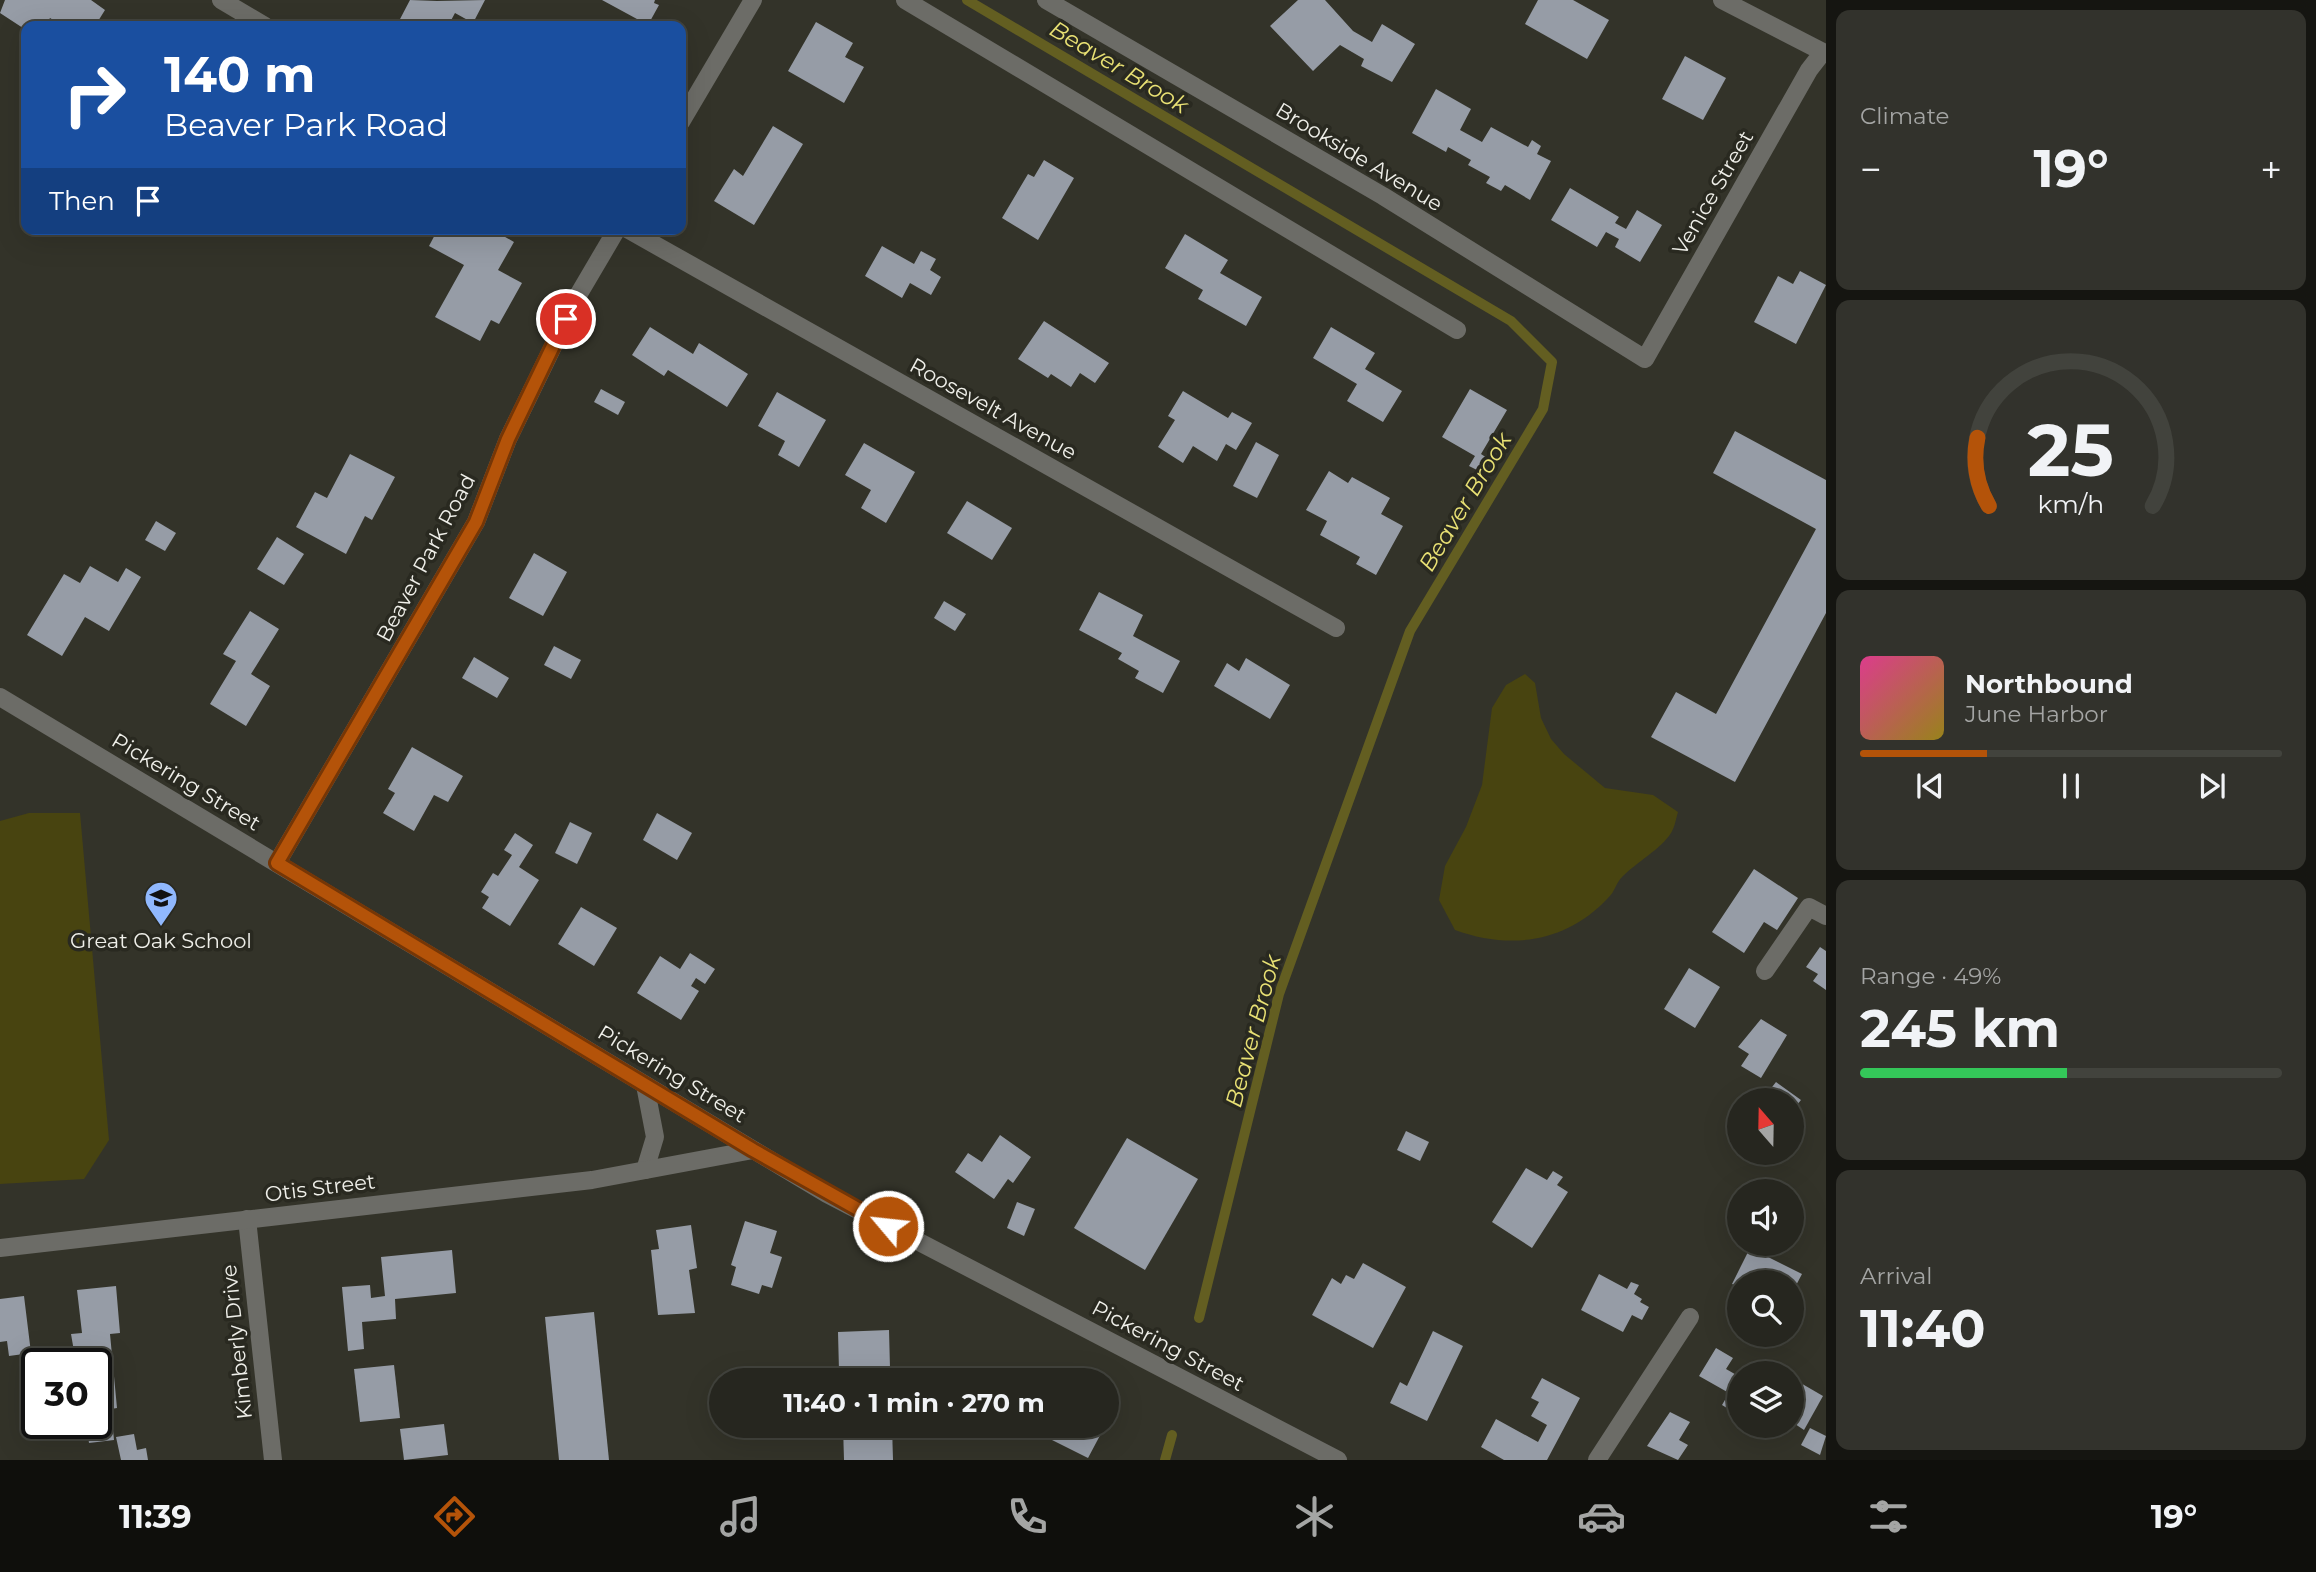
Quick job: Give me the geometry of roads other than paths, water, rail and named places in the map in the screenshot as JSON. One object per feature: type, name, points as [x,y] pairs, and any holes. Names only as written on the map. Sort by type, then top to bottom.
[{"type":"street","points":[[221,0],[257,21]]},
{"type":"street","points":[[686,114],[753,0]]},
{"type":"street","points":[[905,0],[1457,330]]},
{"type":"street","name":"Brookside Avenue","points":[[1046,0],[1383,196],[1646,359]]},
{"type":"street","name":"Venice Street","points":[[1646,359],[1810,70],[1823,52],[1722,0]]},
{"type":"street","name":"Beaver Park Road","points":[[277,863],[476,522],[508,439],[577,297],[613,235]]},
{"type":"street","name":"Roosevelt Avenue","points":[[638,235],[1336,628]]},
{"type":"street","name":"Pickering Street","points":[[0,697],[855,1209],[1338,1460]]},
{"type":"street","points":[[1765,971],[1809,907],[1826,916]]},
{"type":"street","points":[[645,1085],[654,1137],[645,1170]]},
{"type":"street","name":"Otis Street","points":[[0,1248],[592,1180],[753,1150]]},
{"type":"street","name":"Kimberly Drive","points":[[247,1219],[273,1460]]},
{"type":"street","points":[[1597,1460],[1690,1317]]},
{"type":"waterway","name":"Beaver Brook","points":[[967,0],[1511,321],[1552,362],[1543,409],[1410,631],[1279,994],[1199,1318]]},
{"type":"waterway","name":"Beaver Brook","points":[[1165,1460],[1172,1435]]},
{"type":"place","name":"Great Oak School","points":[[161,928]]}]
